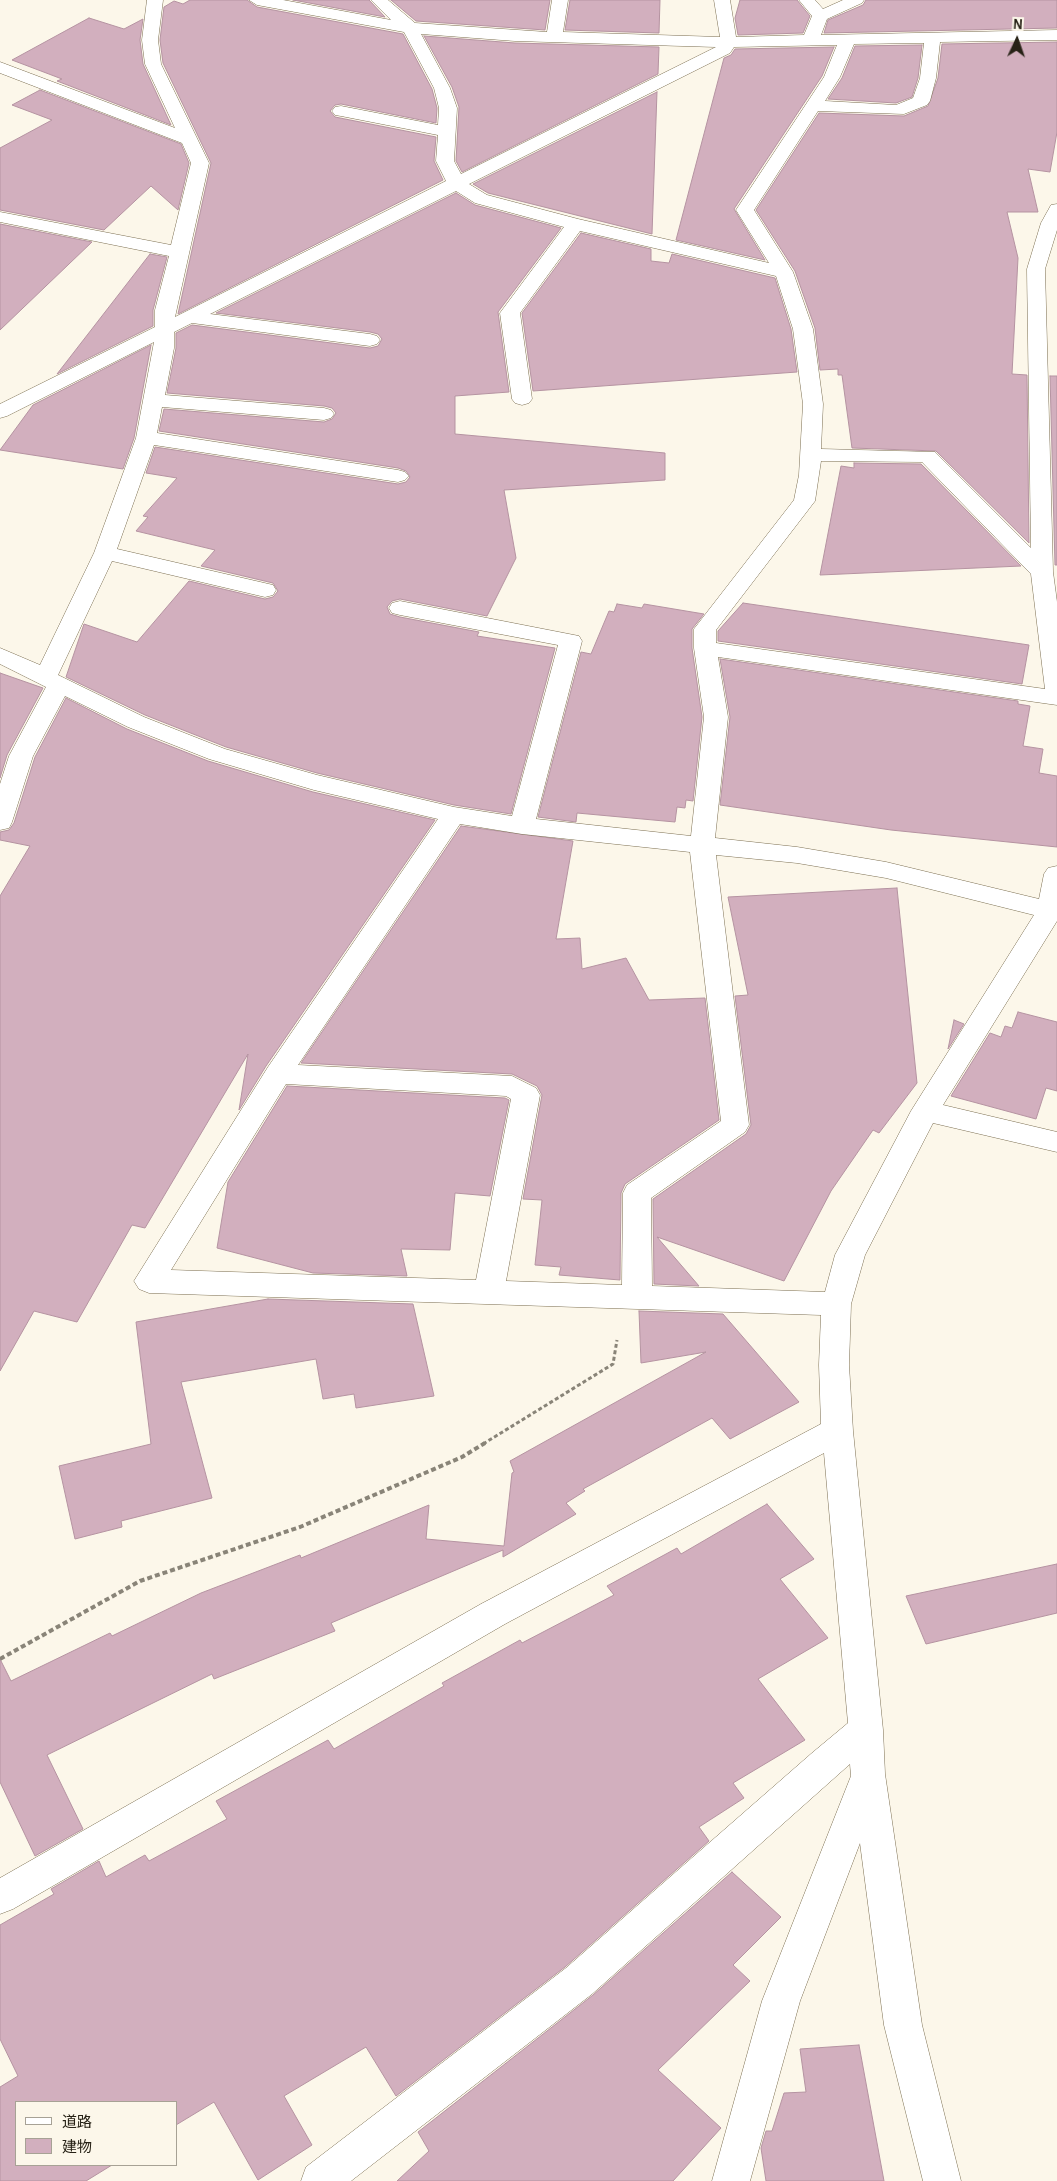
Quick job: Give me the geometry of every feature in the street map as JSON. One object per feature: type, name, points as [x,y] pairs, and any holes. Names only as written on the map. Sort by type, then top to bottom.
[{"type":"street","points":[[0,822],[21,756],[106,553],[146,438],[166,328],[165,310],[200,163],[153,64],[150,40],[155,0]]},
{"type":"street","points":[[257,0],[410,28],[554,36],[730,42],[933,36],[1057,35]]},
{"type":"street","points":[[379,0],[410,28],[444,94],[448,108],[445,161],[456,184],[481,199],[575,224],[784,272]]},
{"type":"street","points":[[554,36],[560,0]]},
{"type":"street","points":[[0,412],[724,50],[730,42],[722,0]]},
{"type":"street","points":[[807,0],[820,16]]},
{"type":"street","points":[[811,40],[820,16],[856,0]]},
{"type":"street","points":[[812,106],[898,110],[922,101],[928,78],[933,36]]},
{"type":"street","points":[[631,1298],[637,1193],[736,1124],[702,844],[716,717],[705,648],[706,629],[804,501],[810,476],[813,404],[803,329],[784,272],[745,210],[832,77],[847,40]]},
{"type":"street","points":[[0,67],[190,140]]},
{"type":"street","points":[[341,111],[447,132]]},
{"type":"street","points":[[0,217],[178,252]]},
{"type":"street","points":[[1055,218],[1036,269],[1048,435],[1042,572],[1057,692]]},
{"type":"street","points":[[522,399],[510,313],[575,224]]},
{"type":"street","points":[[188,317],[370,340]]},
{"type":"street","points":[[153,400],[324,414]]},
{"type":"street","points":[[146,438],[398,476]]},
{"type":"street","points":[[810,455],[928,456],[1042,572]]},
{"type":"street","points":[[106,553],[265,590]]},
{"type":"street","points":[[400,608],[572,641],[522,826]]},
{"type":"street","points":[[705,648],[1057,698]]},
{"type":"street","points":[[0,655],[136,722],[217,754],[314,782],[454,815],[522,826],[798,855],[886,870],[1053,911]]},
{"type":"street","points":[[454,815],[278,1074],[149,1281],[836,1304]]},
{"type":"street","points":[[942,2181],[903,2025],[868,1774],[866,1730],[837,1431],[834,1365],[836,1304],[850,1256],[925,1111],[1053,911],[1057,874]]},
{"type":"street","points":[[278,1074],[512,1086],[526,1095],[489,1292]]},
{"type":"street","points":[[925,1111],[1057,1142]]},
{"type":"street","points":[[0,1897],[493,1614],[837,1431]]},
{"type":"street","points":[[320,2181],[580,1981],[824,1764],[866,1730]]},
{"type":"street","points":[[731,2181],[781,2001],[868,1774]]},
{"type":"path","points":[[0,1659],[140,1581],[300,1526],[462,1458],[613,1364],[631,1298]]},
{"type":"building","points":[[190,0],[247,0],[257,7],[403,34],[432,89],[437,108],[436,123],[341,104],[335,105],[330,111],[335,117],[436,137],[434,161],[443,180],[178,314],[211,163],[163,63],[160,40],[164,7],[174,1],[183,4]]},
{"type":"building","points":[[293,0],[369,0],[385,17]]},
{"type":"building","points":[[391,0],[550,0],[545,30],[416,21]]},
{"type":"building","points":[[570,0],[660,0],[659,33],[565,30]]},
{"type":"building","points":[[740,0],[797,0],[810,16],[803,33],[738,35],[735,18]]},
{"type":"building","points":[[866,0],[1057,0],[1057,28],[824,33],[828,20],[863,5]]},
{"type":"building","points":[[89,18],[124,29],[143,19],[140,40],[143,64],[171,125],[57,81],[62,79],[12,60]]},
{"type":"building","points":[[424,36],[515,43],[659,47],[658,74],[462,172],[456,161],[459,107],[452,87]]},
{"type":"building","points":[[1057,42],[1057,132],[1050,172],[1028,169],[1038,212],[1007,212],[1018,258],[1012,374],[1027,375],[1029,543],[936,451],[852,448],[842,375],[838,375],[838,369],[820,370],[815,328],[795,271],[756,210],[819,113],[904,116],[928,106],[938,78],[942,44]]},
{"type":"building","points":[[922,45],[918,78],[912,97],[896,103],[828,99],[842,78],[855,46]]},
{"type":"building","points":[[834,47],[822,76],[734,209],[765,260],[676,240],[724,58],[731,55],[735,49]]},
{"type":"building","points":[[40,90],[181,144],[189,163],[178,210],[151,186],[104,230],[0,210],[0,148],[52,120],[12,105]]},
{"type":"building","points":[[657,92],[652,234],[488,193],[473,184]]},
{"type":"building","points":[[456,193],[475,205],[561,228],[498,312],[509,392],[455,396],[455,434],[665,453],[665,480],[504,490],[516,558],[487,616],[400,599],[392,601],[387,607],[390,614],[479,632],[477,636],[555,648],[511,814],[454,805],[317,773],[226,747],[145,715],[66,677],[84,624],[137,642],[189,581],[265,599],[273,597],[278,591],[273,583],[201,566],[215,550],[136,531],[148,517],[143,516],[177,478],[146,473],[155,447],[398,484],[406,482],[410,477],[406,471],[398,468],[159,431],[164,409],[324,422],[332,419],[336,413],[332,408],[324,406],[167,393],[176,348],[176,333],[192,325],[370,348],[378,346],[382,339],[378,334],[370,332],[216,313]]},
{"type":"building","points":[[0,224],[92,242],[0,330]]},
{"type":"building","points":[[581,233],[651,249],[651,261],[669,263],[672,254],[775,278],[791,329],[797,372],[533,391],[522,313]]},
{"type":"building","points":[[150,254],[167,257],[153,310],[153,326],[57,374]]},
{"type":"building","points":[[151,345],[134,438],[123,469],[0,450],[33,405]]},
{"type":"building","points":[[1050,376],[1057,376],[1057,565],[1055,565]]},
{"type":"building","points":[[854,463],[921,464],[1021,566],[820,575],[841,466],[854,468]]},
{"type":"building","points":[[743,603],[1029,645],[1022,684],[718,641],[718,631]]},
{"type":"building","points":[[617,604],[642,608],[644,604],[704,614],[692,629],[692,648],[702,717],[693,801],[686,800],[685,808],[677,807],[675,822],[577,813],[576,822],[538,817],[581,652],[591,654],[609,611],[614,612]]},
{"type":"building","points":[[720,659],[1018,701],[1018,704],[1030,706],[1023,746],[1043,749],[1039,773],[1057,776],[1057,847],[891,830],[720,805],[730,717]]},
{"type":"building","points":[[0,673],[43,688],[7,755],[0,778]]},
{"type":"building","points":[[66,698],[127,729],[208,761],[313,792],[435,820],[266,1066],[239,1110],[248,1054],[145,1228],[132,1225],[77,1322],[34,1311],[0,1371],[0,896],[30,846],[0,840],[0,832],[9,830],[14,823],[35,757]]},
{"type":"building","points":[[461,826],[573,841],[556,939],[580,938],[582,969],[626,958],[649,1000],[705,998],[719,1120],[625,1184],[621,1193],[620,1280],[559,1275],[561,1267],[535,1265],[542,1200],[523,1199],[542,1095],[537,1086],[512,1074],[301,1063]]},
{"type":"building","points":[[897,888],[917,1083],[879,1133],[873,1130],[831,1191],[784,1281],[657,1237],[699,1286],[654,1284],[653,1199],[746,1134],[751,1125],[735,996],[748,995],[728,897]]},
{"type":"building","points":[[1018,1012],[1057,1022],[1057,1091],[1046,1088],[1036,1119],[951,1096],[990,1033],[1001,1037],[1005,1026],[1012,1028]]},
{"type":"building","points":[[954,1020],[964,1024],[948,1049]]},
{"type":"building","points":[[287,1086],[505,1098],[509,1100],[490,1196],[455,1193],[450,1250],[401,1249],[407,1276],[313,1273],[217,1248],[228,1182]]},
{"type":"building","points":[[268,1299],[413,1304],[434,1396],[356,1408],[354,1394],[323,1399],[316,1359],[181,1382],[212,1498],[121,1521],[122,1527],[75,1539],[59,1466],[151,1444],[136,1322]]},
{"type":"building","points":[[639,1311],[723,1314],[799,1402],[730,1439],[712,1418],[583,1489],[585,1491],[566,1503],[576,1514],[503,1557],[503,1550],[331,1623],[335,1631],[214,1679],[212,1674],[47,1755],[83,1829],[35,1856],[0,1782],[0,1659],[11,1681],[110,1633],[112,1636],[201,1593],[300,1555],[301,1558],[429,1505],[426,1539],[504,1546],[512,1473],[514,1472],[510,1461],[706,1352],[641,1363]]},
{"type":"building","points":[[767,1504],[814,1559],[780,1579],[828,1638],[758,1679],[805,1740],[733,1783],[744,1798],[699,1827],[709,1841],[565,1967],[396,2096],[366,2047],[284,2096],[312,2145],[258,2180],[214,2102],[178,2124],[178,2101],[15,2101],[15,2166],[110,2166],[86,2181],[0,2181],[0,2087],[18,2076],[0,2039],[0,1925],[54,1894],[51,1889],[99,1861],[106,1877],[145,1855],[149,1861],[227,1819],[216,1801],[328,1740],[334,1749],[444,1686],[442,1683],[520,1640],[522,1643],[614,1595],[607,1586],[677,1548],[681,1554]]},
{"type":"building","points":[[1057,1564],[1057,1613],[926,1644],[906,1596]]},
{"type":"building","points":[[732,1872],[781,1917],[733,1965],[750,1981],[658,2070],[721,2128],[673,2181],[397,2181],[429,2151],[418,2132],[593,1995]]},
{"type":"building","points":[[859,2045],[884,2181],[766,2181],[761,2148],[766,2131],[772,2131],[784,2093],[806,2092],[800,2049]]}]
